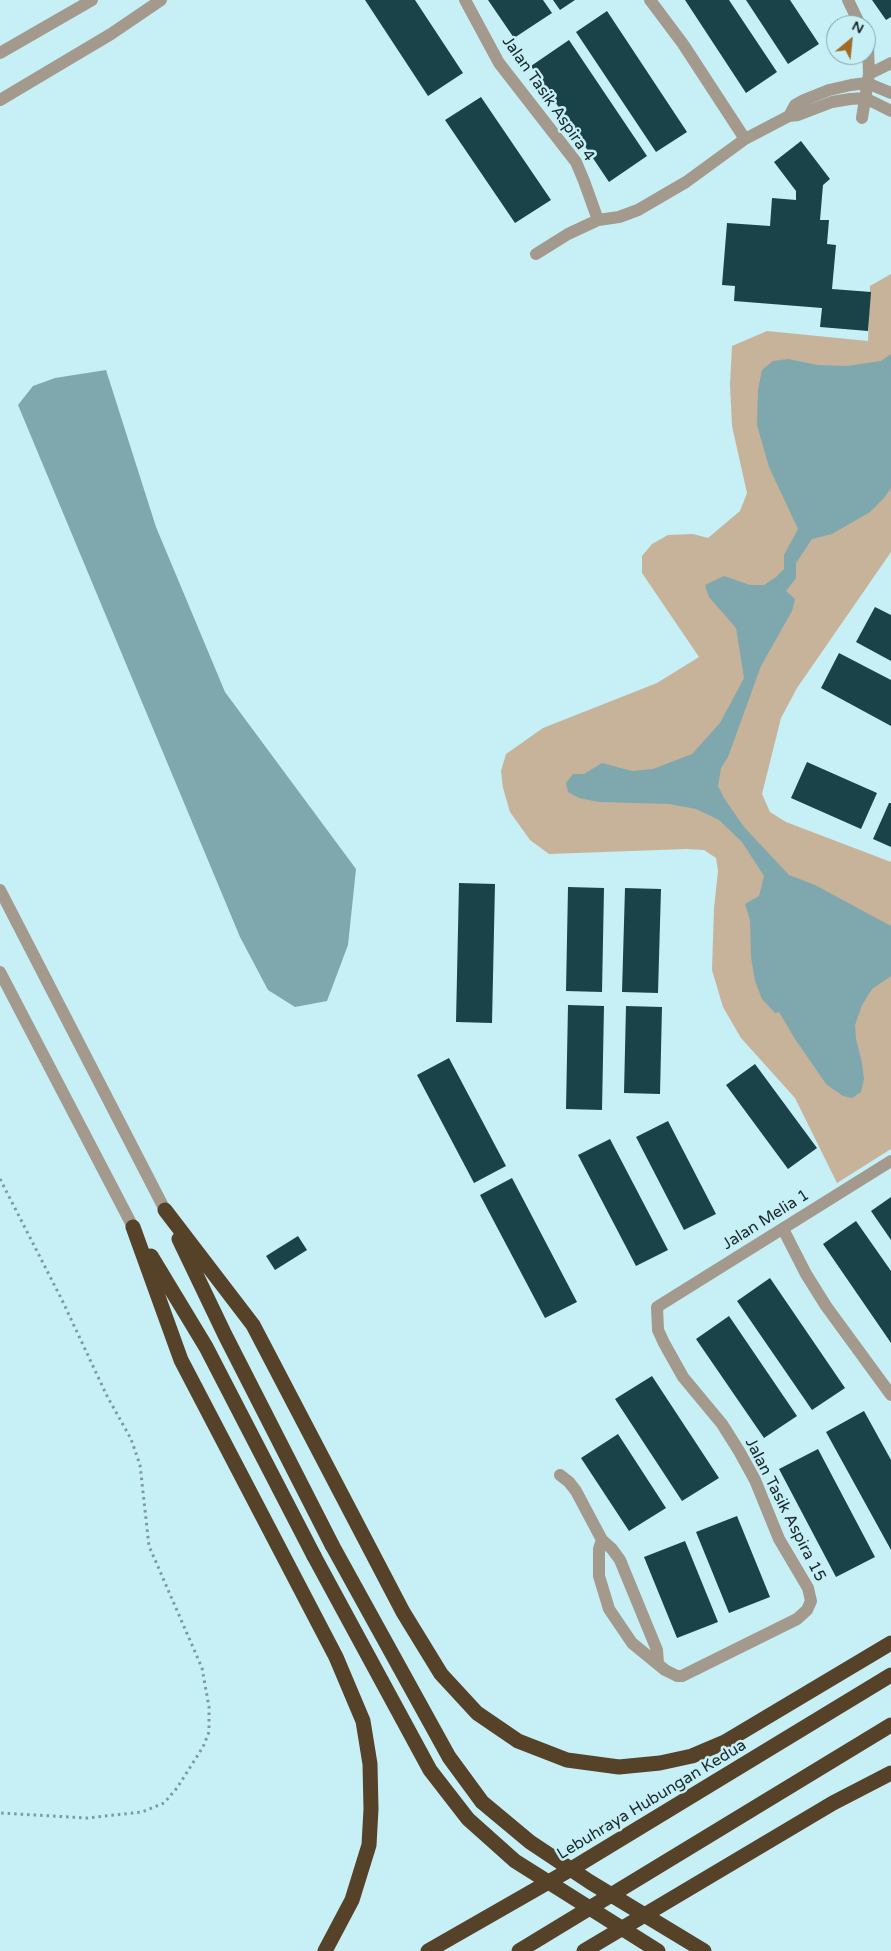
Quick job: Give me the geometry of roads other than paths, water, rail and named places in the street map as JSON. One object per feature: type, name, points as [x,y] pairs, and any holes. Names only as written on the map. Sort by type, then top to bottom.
[{"type":"highway","points":[[165,1210],[225,1335],[332,1545],[449,1757],[482,1802],[530,1842],[590,1882],[704,1951]]},
{"type":"highway","points":[[165,1210],[253,1325],[403,1612],[441,1674],[478,1713],[518,1741],[567,1760],[619,1767],[660,1763],[692,1756],[725,1742],[891,1643]]},
{"type":"highway","points":[[133,1227],[206,1347],[314,1556],[430,1770],[468,1819],[515,1861],[658,1951]]},
{"type":"highway","points":[[133,1227],[181,1360],[336,1657],[363,1721],[370,1764],[371,1808],[369,1845],[352,1900],[325,1951]]},
{"type":"highway","name":"Lebuhraya Hubungan Kedua","points":[[428,1951],[573,1868],[891,1675]]},
{"type":"highway","points":[[518,1951],[891,1725]]},
{"type":"highway","points":[[584,1951],[833,1803],[891,1773]]},
{"type":"street","points":[[0,53],[92,0]]},
{"type":"street","points":[[0,100],[111,34],[161,0]]},
{"type":"street","name":"Jalan Tasik Aspira 4","points":[[465,0],[498,63],[576,162],[598,220]]},
{"type":"street","points":[[650,0],[683,44],[745,138]]},
{"type":"street","points":[[848,0],[855,15]]},
{"type":"street","points":[[789,116],[795,105],[804,100],[829,90],[868,79],[891,63]]},
{"type":"street","points":[[862,118],[868,79],[868,65]]},
{"type":"street","points":[[868,79],[891,93]]},
{"type":"street","points":[[536,254],[568,234],[598,220],[619,217],[638,210],[686,182],[745,138],[789,116],[798,115],[832,102],[865,98],[891,111]]},
{"type":"street","points":[[0,890],[165,1210]]},
{"type":"street","points":[[0,972],[133,1227]]},
{"type":"street","name":"Jalan Melia 1","points":[[657,1307],[891,1161]]},
{"type":"street","points":[[783,1229],[816,1290],[891,1395]]},
{"type":"street","name":"Jalan Tasik Aspira 15","points":[[657,1307],[658,1330],[664,1343],[683,1377],[722,1424],[740,1451],[755,1480],[778,1539],[808,1588],[811,1602],[807,1610],[797,1619],[682,1676],[670,1674],[658,1664]]},
{"type":"street","points":[[560,1475],[576,1491],[602,1540],[620,1560],[657,1650],[658,1664]]},
{"type":"street","points":[[602,1540],[599,1576],[609,1609],[632,1643],[658,1664]]},
{"type":"water","points":[[891,354],[891,488],[870,512],[832,534],[812,539],[796,563],[796,578],[786,591],[795,599],[792,611],[761,666],[728,757],[721,768],[718,786],[744,827],[789,875],[815,885],[891,926],[891,976],[872,989],[862,1005],[855,1025],[864,1079],[861,1092],[852,1098],[843,1096],[826,1084],[779,1012],[775,1013],[762,999],[755,981],[751,957],[750,920],[745,904],[759,896],[764,876],[742,842],[719,820],[696,809],[669,804],[599,802],[579,798],[568,792],[566,783],[573,774],[584,774],[602,763],[632,771],[653,769],[692,754],[720,723],[744,678],[736,628],[709,597],[705,585],[724,576],[750,585],[764,585],[784,569],[784,555],[798,529],[769,467],[757,425],[758,390],[762,370],[773,361],[788,359],[818,365],[847,366],[881,361]]},
{"type":"water","points":[[106,370],[156,527],[225,692],[356,869],[348,945],[327,1001],[295,1007],[268,990],[240,937],[18,405],[33,386],[55,378]]}]
